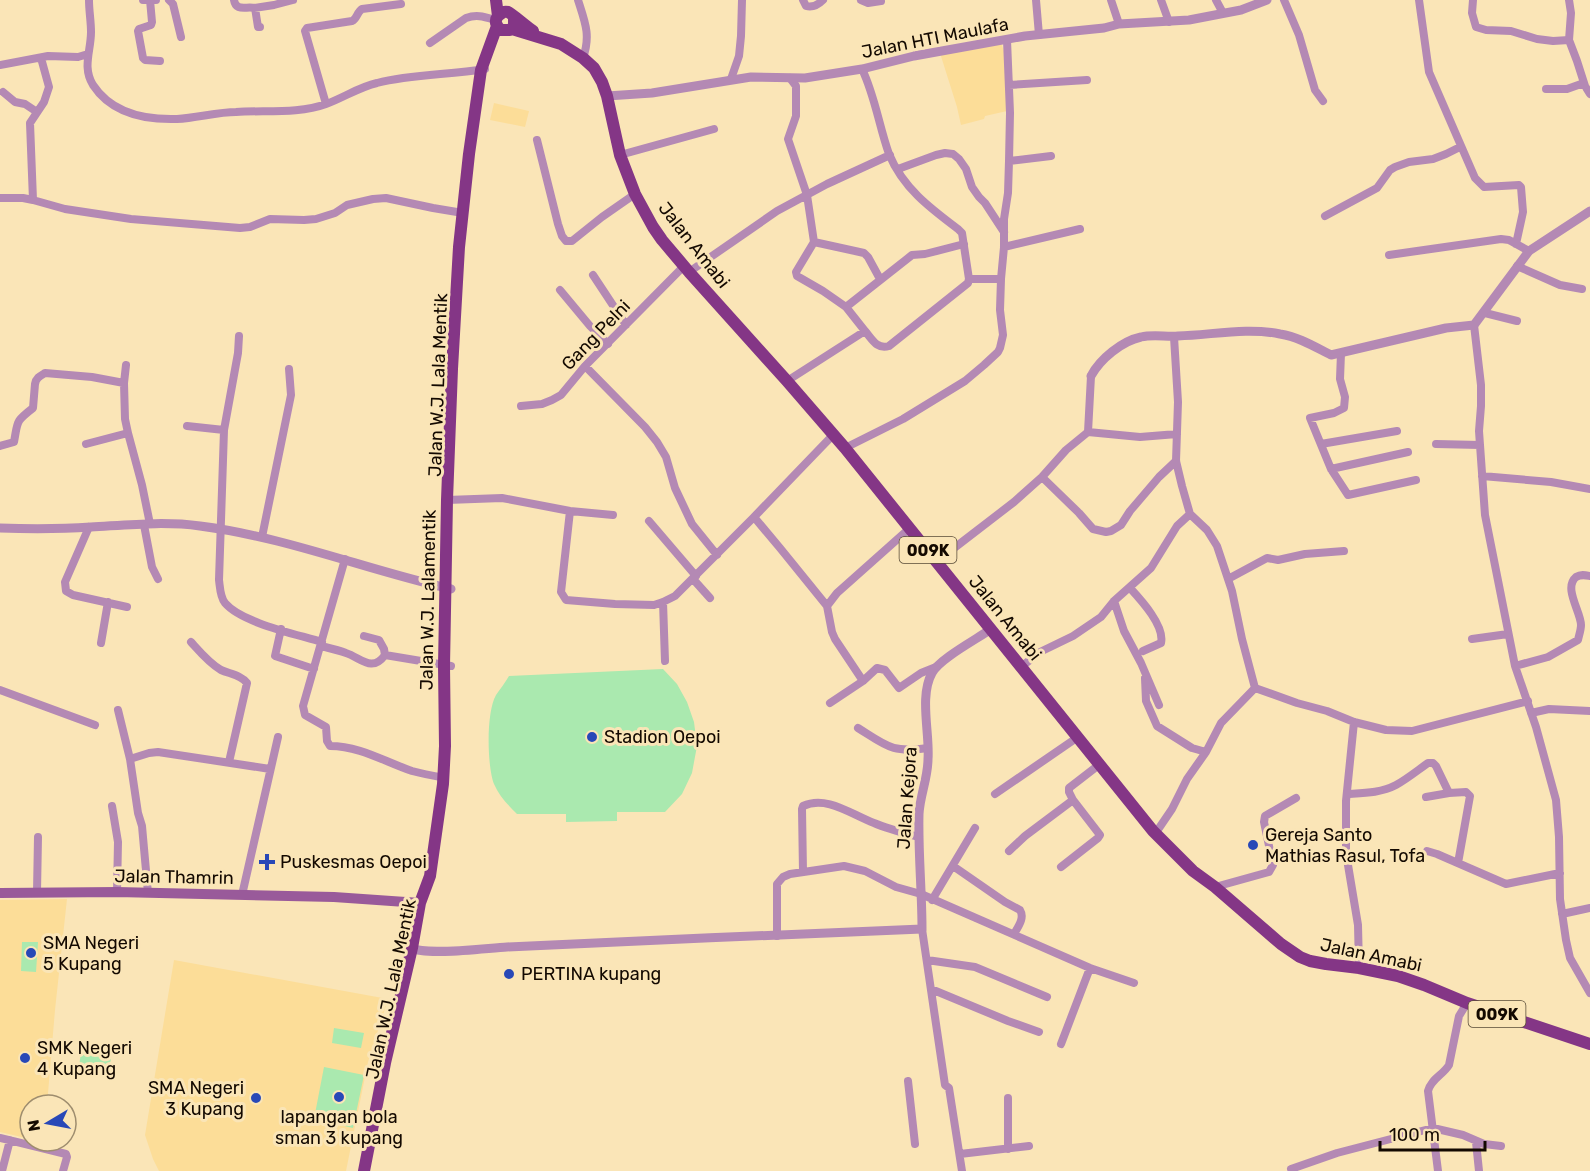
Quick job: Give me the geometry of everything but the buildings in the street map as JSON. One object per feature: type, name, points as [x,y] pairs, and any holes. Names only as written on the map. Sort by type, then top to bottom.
[{"type":"main road","points":[[496,0],[505,22]]},
{"type":"main road","points":[[504,0],[505,22]]},
{"type":"main road","name":"Jalan Amabi","points":[[505,22],[561,44],[583,57],[594,68],[607,96],[620,155],[635,194],[653,227],[686,269],[845,448],[1155,834],[1193,871],[1300,957],[1310,961],[1402,977],[1467,1003],[1590,1044]]},
{"type":"main road","name":"Jalan W.J. Lala Mentik","points":[[371,1171],[424,904],[436,877],[442,843],[447,778],[450,500],[462,246],[483,70],[500,41],[505,22]]},
{"type":"main road","name":"Jalan W.J. Lalamentik","points":[[450,500],[453,357],[459,248],[469,154],[483,70]]},
{"type":"main road","name":"Jalan Thamrin","points":[[0,893],[117,892],[334,897],[424,904]]},
{"type":"main road","points":[[364,1171],[385,1063],[415,949]]},
{"type":"street","points":[[89,0],[91,32],[88,74],[94,86],[110,103],[127,113],[139,116],[178,119],[234,112],[304,109],[326,104],[378,82],[483,70]]},
{"type":"street","points":[[143,0],[156,0]]},
{"type":"street","points":[[150,0],[152,22],[138,31],[143,58],[160,61]]},
{"type":"street","points":[[169,0],[173,4],[181,37]]},
{"type":"street","points":[[234,0],[238,7],[254,8],[293,0]]},
{"type":"street","points":[[578,0],[588,37],[583,57]]},
{"type":"street","points":[[731,80],[739,56],[742,0]]},
{"type":"street","points":[[803,0],[806,6],[811,7],[824,0]]},
{"type":"street","points":[[861,0],[868,3],[881,1]]},
{"type":"street","points":[[1036,0],[1039,35]]},
{"type":"street","points":[[1111,0],[1119,24]]},
{"type":"street","points":[[1161,0],[1170,22]]},
{"type":"street","points":[[1216,0],[1223,13]]},
{"type":"street","name":"Jalan HTI Maulafa","points":[[607,96],[652,93],[752,77],[806,78],[1007,40],[1104,28],[1119,24],[1170,22],[1241,10],[1267,0]]},
{"type":"street","points":[[1284,0],[1299,35],[1316,90],[1323,102]]},
{"type":"street","points":[[1419,0],[1429,72],[1475,178],[1484,187],[1519,185],[1521,187],[1522,212],[1516,244]]},
{"type":"street","points":[[1473,0],[1473,21],[1476,27],[1511,32],[1537,39],[1569,40]]},
{"type":"street","points":[[1569,0],[1571,13],[1569,40],[1588,90]]},
{"type":"street","points":[[326,104],[305,31],[307,28],[352,21],[362,9],[400,4]]},
{"type":"street","points":[[254,8],[258,27],[260,27]]},
{"type":"street","points":[[430,43],[466,18],[473,16],[505,22]]},
{"type":"street","points":[[845,448],[882,431],[965,381],[998,352],[1002,344],[1001,279],[1008,193],[1010,113],[1007,40]]},
{"type":"street","points":[[0,65],[48,56],[78,57],[88,54]]},
{"type":"street","points":[[33,200],[29,129],[32,118],[44,102],[49,87],[41,58]]},
{"type":"street","points":[[790,78],[796,87],[796,116],[788,139],[807,195],[814,242],[796,272],[797,276],[846,307],[878,346],[883,348],[889,346],[968,283],[969,279],[963,236],[958,229],[921,201],[906,183],[890,155],[869,84],[862,69]]},
{"type":"street","points":[[1009,86],[1087,80]]},
{"type":"street","points":[[1546,89],[1567,89],[1581,84],[1588,90]]},
{"type":"street","points":[[3,92],[15,102],[25,104],[37,112]]},
{"type":"street","points":[[620,155],[714,129]]},
{"type":"street","points":[[537,140],[558,224],[566,241],[572,241],[635,194]]},
{"type":"street","points":[[1325,216],[1377,188],[1390,170],[1395,167],[1409,162],[1433,159],[1460,147]]},
{"type":"street","points":[[898,169],[936,155],[953,154],[966,169],[972,187],[1004,232]]},
{"type":"street","name":"Gang Pelni","points":[[521,405],[542,404],[561,395],[585,366],[686,269],[777,211],[827,184],[890,155]]},
{"type":"street","points":[[1009,161],[1051,156]]},
{"type":"street","points":[[0,198],[23,198],[65,209],[130,219],[240,228],[250,227],[270,219],[316,219],[335,213],[348,205],[386,198],[463,213]]},
{"type":"street","points":[[1088,432],[1091,376],[1096,366],[1123,344],[1141,337],[1237,332],[1280,334],[1308,342],[1331,355],[1428,332],[1474,325],[1529,251],[1590,211]]},
{"type":"street","points":[[1004,247],[1080,229]]},
{"type":"street","points":[[1389,255],[1501,239],[1509,240],[1529,251]]},
{"type":"street","points":[[814,242],[864,253],[880,279]]},
{"type":"street","points":[[846,307],[912,255],[925,254],[964,243]]},
{"type":"street","points":[[1517,266],[1560,285],[1582,289]]},
{"type":"street","points":[[593,275],[626,325]]},
{"type":"street","points":[[969,279],[1001,279]]},
{"type":"street","points":[[560,290],[608,344]]},
{"type":"street","points":[[1485,313],[1517,321]]},
{"type":"street","points":[[1474,325],[1479,367],[1481,406],[1479,431],[1485,515],[1515,666],[1536,727],[1556,800],[1562,914],[1566,940],[1570,958],[1589,988]]},
{"type":"street","points":[[787,381],[866,331]]},
{"type":"street","points":[[239,336],[224,430],[219,580],[223,602],[258,622],[347,653],[368,664],[377,663],[385,654]]},
{"type":"street","points":[[1174,337],[1178,402],[1176,460],[1187,508],[1214,539],[1235,602],[1255,688]]},
{"type":"street","points":[[1341,353],[1340,379],[1344,408],[1334,413],[1310,418],[1331,469],[1348,495],[1416,480]]},
{"type":"street","points":[[126,365],[125,419],[135,459],[152,567],[158,579]]},
{"type":"street","points":[[585,366],[657,442],[666,457],[675,488],[693,527],[717,555]]},
{"type":"street","points":[[262,537],[291,395],[289,369]]},
{"type":"street","points":[[0,446],[14,442],[16,424],[33,408],[35,384],[41,375],[45,373],[92,377],[124,383]]},
{"type":"street","points":[[186,426],[224,430]]},
{"type":"street","points":[[1321,444],[1397,431]]},
{"type":"street","points":[[936,562],[1014,501],[1042,477],[1066,450],[1088,432],[1140,437],[1176,434]]},
{"type":"street","points":[[86,444],[128,434]]},
{"type":"street","points":[[570,511],[561,592],[563,597],[566,600],[654,605],[675,596],[833,435]]},
{"type":"street","points":[[1436,444],[1480,446]]},
{"type":"street","points":[[1331,469],[1408,452]]},
{"type":"street","points":[[1042,477],[1093,529],[1106,532],[1121,525],[1130,511],[1176,460]]},
{"type":"street","points":[[1482,476],[1551,482],[1590,489]]},
{"type":"street","points":[[450,500],[502,498],[570,511],[613,515]]},
{"type":"street","points":[[1021,668],[1040,652],[1073,636],[1101,617],[1114,601],[1151,568],[1177,526],[1190,514]]},
{"type":"street","points":[[754,517],[826,606],[832,632],[863,681]]},
{"type":"street","points":[[649,521],[710,598]]},
{"type":"street","points":[[1,530],[147,525],[198,526],[262,537],[449,583]]},
{"type":"street","points":[[89,527],[65,582],[66,591],[73,595],[127,607]]},
{"type":"street","points":[[826,606],[837,593],[910,528]]},
{"type":"street","points":[[1228,579],[1267,558],[1278,560],[1305,554],[1344,551]]},
{"type":"street","points":[[345,559],[303,706],[305,715],[326,727],[327,741],[330,746],[355,749],[411,770],[447,778]]},
{"type":"street","points":[[1515,666],[1548,657],[1578,640],[1581,625],[1572,594],[1572,584],[1582,574],[1590,576]]},
{"type":"street","points":[[1130,588],[1158,625],[1162,637],[1161,643],[1143,651]]},
{"type":"street","points":[[1114,601],[1124,631],[1159,705]]},
{"type":"street","points":[[101,643],[108,602]]},
{"type":"street","points":[[663,602],[665,661]]},
{"type":"street","points":[[281,629],[276,656],[314,669]]},
{"type":"street","points":[[830,703],[863,681],[875,669],[885,670],[899,688],[921,673],[936,667],[991,629]]},
{"type":"street","points":[[1472,639],[1508,634]]},
{"type":"street","points":[[364,636],[379,640],[385,654]]},
{"type":"street","points":[[191,642],[213,665],[245,680],[247,687],[229,762]]},
{"type":"street","points":[[385,654],[448,666]]},
{"type":"street","name":"Jalan Kejora","points":[[922,929],[920,811],[928,761],[926,702],[932,672],[936,667]]},
{"type":"street","points":[[1145,674],[1146,701],[1156,726],[1191,748],[1206,752]]},
{"type":"street","points":[[1255,688],[1354,722],[1386,730],[1412,731],[1528,701]]},
{"type":"street","points":[[1155,834],[1187,779],[1206,752],[1221,723],[1255,688]]},
{"type":"street","points":[[0,690],[95,725]]},
{"type":"street","points":[[1531,713],[1549,709],[1590,711]]},
{"type":"street","points":[[118,710],[130,759],[142,826],[148,893]]},
{"type":"street","points":[[1354,722],[1347,794],[1346,853],[1358,925],[1359,968]]},
{"type":"street","points":[[858,728],[895,749],[907,751],[928,748]]},
{"type":"street","points":[[242,895],[278,737]]},
{"type":"street","points":[[995,794],[1078,737]]},
{"type":"street","points":[[130,759],[158,752],[270,769]]},
{"type":"street","points":[[1347,794],[1389,788],[1430,762],[1436,766],[1449,793]]},
{"type":"street","points":[[1061,867],[1100,835],[1073,800],[1069,788],[1100,764]]},
{"type":"street","points":[[1426,797],[1466,792],[1470,796],[1458,863]]},
{"type":"street","points":[[1215,887],[1266,873],[1271,869],[1273,865],[1264,822],[1265,816],[1296,798]]},
{"type":"street","points":[[1009,851],[1017,842],[1073,800]]},
{"type":"street","points":[[803,872],[801,809],[807,804],[833,805],[875,824],[919,837]]},
{"type":"street","points":[[112,806],[118,842],[117,892]]},
{"type":"street","points":[[932,900],[975,828]]},
{"type":"street","points":[[37,892],[38,837]]},
{"type":"street","points":[[1427,851],[1506,884],[1560,873]]},
{"type":"street","points":[[777,936],[777,884],[783,877],[848,866],[921,894],[1090,968],[1134,983]]},
{"type":"street","points":[[953,866],[1020,910],[1023,914],[1022,919],[1014,934]]},
{"type":"street","points":[[1562,914],[1590,908]]},
{"type":"street","points":[[415,949],[446,951],[922,929],[945,1085],[949,1088],[962,1171]]},
{"type":"street","points":[[927,960],[975,967],[1047,997]]},
{"type":"street","points":[[1061,1044],[1090,968]]},
{"type":"street","points":[[931,988],[1039,1032]]},
{"type":"street","points":[[1438,1171],[1428,1091],[1435,1079],[1449,1065],[1459,1016],[1467,1003]]},
{"type":"street","points":[[908,1081],[915,1144]]},
{"type":"street","points":[[1008,1098],[1008,1149]]},
{"type":"street","points":[[1291,1169],[1336,1153],[1433,1128],[1476,1142],[1501,1146]]},
{"type":"street","points":[[0,1138],[66,1154],[63,1171]]},
{"type":"street","points":[[2,1171],[10,1140]]},
{"type":"street","points":[[1476,1142],[1479,1171]]},
{"type":"street","points":[[960,1154],[1029,1146]]},
{"type":"shaded area","points":[[1001,43],[1005,54],[1007,111],[961,125],[940,53]]},
{"type":"shaded area","points":[[494,103],[529,111],[525,127],[490,120]]},
{"type":"shaded area","points":[[67,899],[48,1093],[18,1093],[18,1136],[0,1132],[0,900]]},
{"type":"shaded area","name":"SMA Negeri 3 Kupang","points":[[174,960],[388,999],[368,1062],[346,1171],[159,1171],[145,1135]]},
{"type":"green space","name":"Stadion Oepoi","points":[[663,669],[677,684],[687,702],[694,722],[697,746],[692,773],[682,794],[665,812],[617,812],[617,821],[566,822],[566,814],[517,814],[504,800],[492,776],[489,726],[496,695],[509,676]]},
{"type":"green space","points":[[22,942],[38,942],[36,972],[21,971]]},
{"type":"green space","points":[[334,1028],[364,1033],[361,1048],[332,1043]]},
{"type":"green space","points":[[81,1053],[111,1059],[108,1072],[79,1066]]},
{"type":"green space","name":"lapangan bola sman 3 kupang","points":[[324,1067],[364,1075],[353,1128],[314,1119]]},
{"type":"place","name":"Stadion Oepoi","points":[[592,737]]},
{"type":"place","name":"Gereja Santo Mathias Rasul, Tofa","points":[[1253,845]]},
{"type":"place","name":"Puskesmas Oepoi","points":[[267,862]]},
{"type":"place","name":"SMA Negeri 5 Kupang","points":[[31,953]]},
{"type":"place","name":"PERTINA kupang","points":[[509,974]]},
{"type":"place","name":"SMK Negeri 4 Kupang","points":[[25,1058]]},
{"type":"place","name":"lapangan bola sman 3 kupang","points":[[339,1097]]},
{"type":"place","name":"SMA Negeri 3 Kupang","points":[[256,1098]]}]
